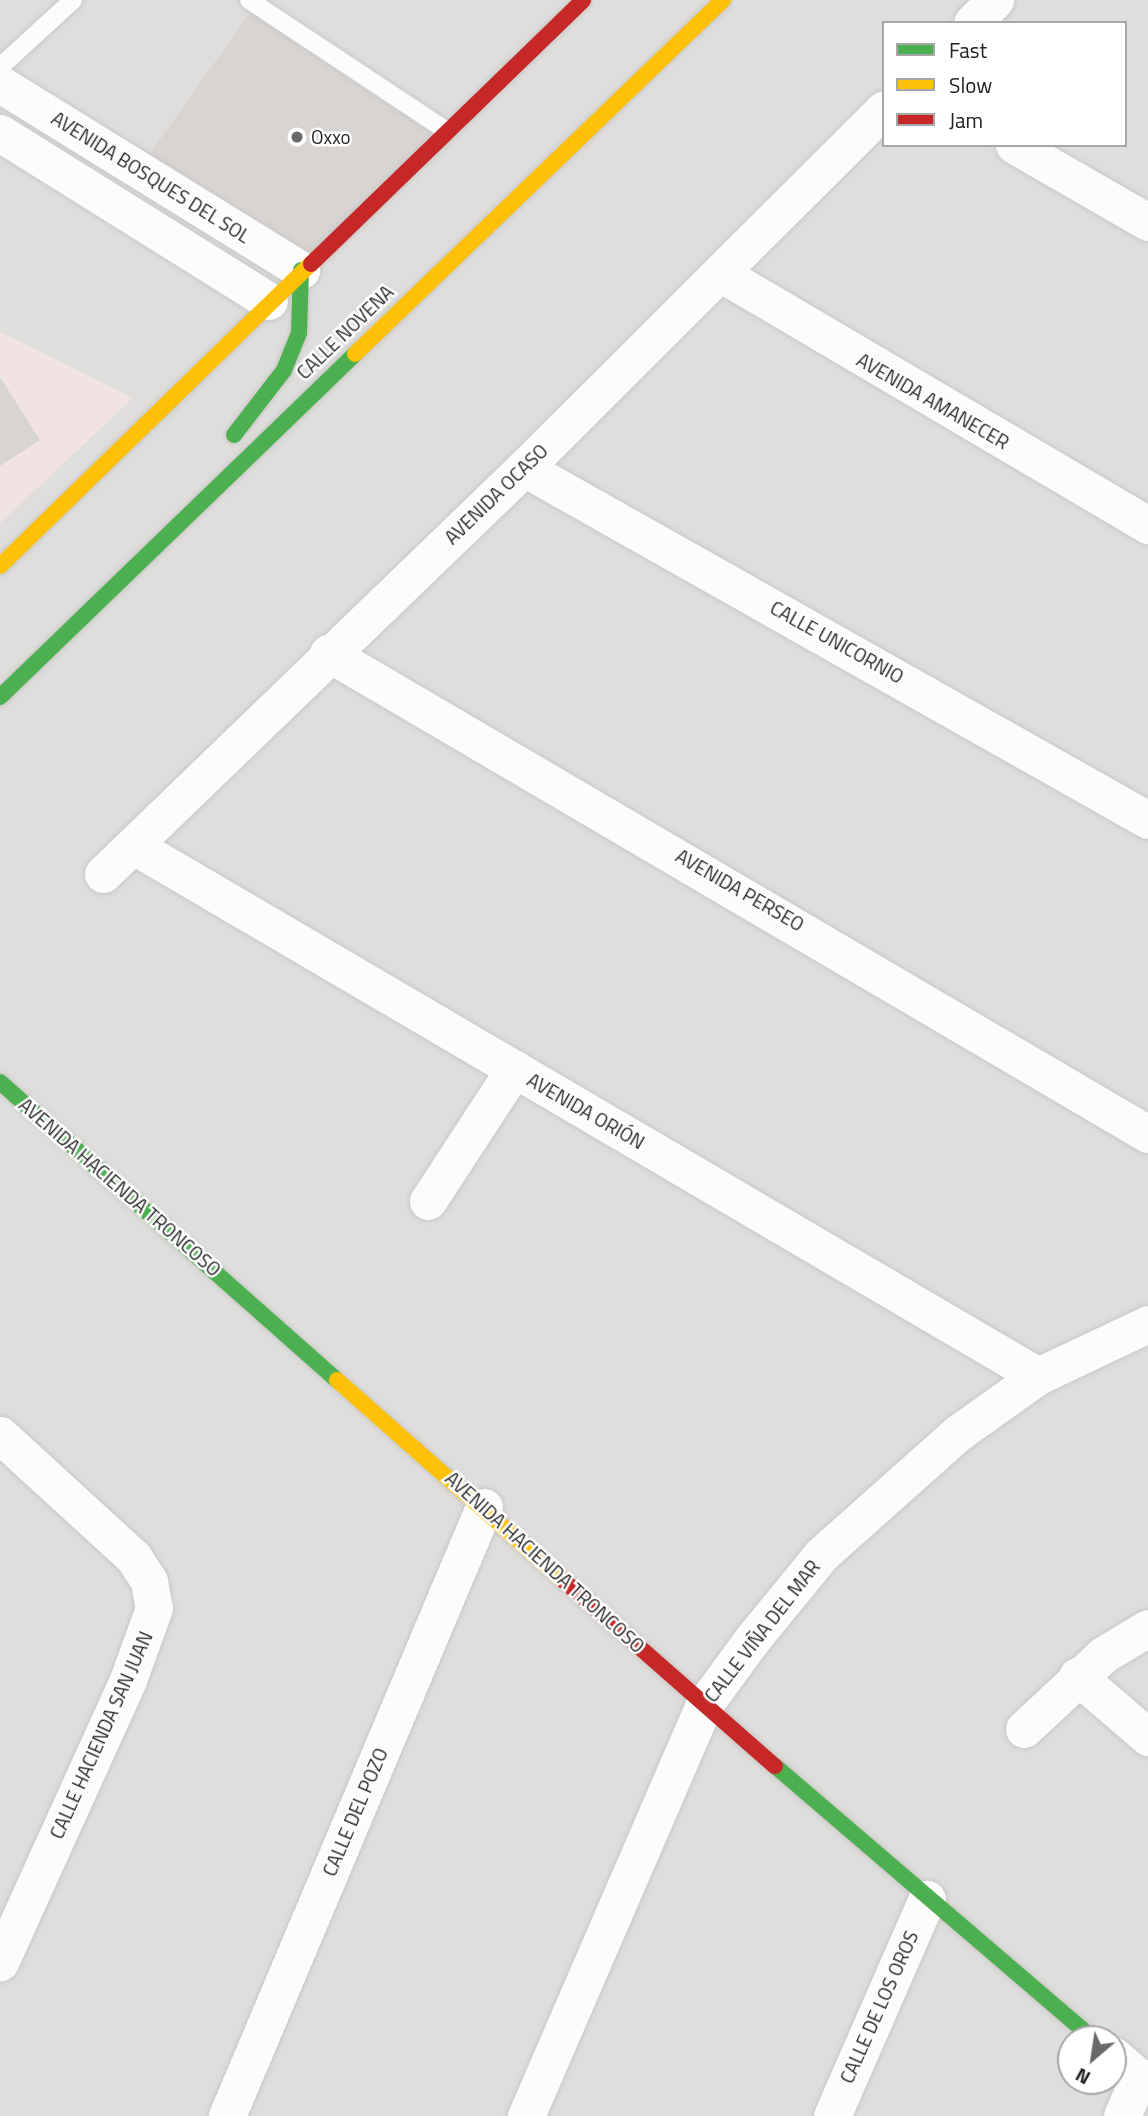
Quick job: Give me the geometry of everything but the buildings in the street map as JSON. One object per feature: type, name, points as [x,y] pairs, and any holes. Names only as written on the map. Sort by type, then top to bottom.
[{"type":"main road","points":[[0,566],[583,0]]},
{"type":"main road","name":"CALLE NOVENA","points":[[0,697],[124,573],[723,0]]},
{"type":"main road","points":[[219,451],[266,401],[284,370],[299,333],[302,270]]},
{"type":"main road","points":[[124,573],[155,521]]},
{"type":"main road","name":"AVENIDA HACIENDA TRONCOSO","points":[[0,1082],[484,1507],[704,1705],[927,1899],[1077,2025]]},
{"type":"street","points":[[974,21],[995,0]]},
{"type":"street","name":"AVENIDA BOSQUES DEL SOL","points":[[0,84],[302,270]]},
{"type":"street","name":"AVENIDA OCASO","points":[[103,874],[328,653],[524,468],[882,111]]},
{"type":"street","points":[[0,133],[270,301]]},
{"type":"street","points":[[1017,147],[1148,222]]},
{"type":"street","name":"AVENIDA AMANECER","points":[[720,273],[1148,525]]},
{"type":"street","name":"CALLE UNICORNIO","points":[[524,468],[1148,820]]},
{"type":"street","name":"AVENIDA PERSEO","points":[[328,653],[1148,1134]]},
{"type":"street","name":"AVENIDA ORIÓN","points":[[134,846],[1038,1376]]},
{"type":"street","points":[[428,1202],[514,1069]]},
{"type":"street","name":"CALLE VIÑA DEL MAR","points":[[526,2116],[704,1705],[821,1555],[888,1491],[1038,1376],[1148,1324]]},
{"type":"street","name":"CALLE HACIENDA SAN JUAN","points":[[0,1435],[134,1558],[149,1581],[154,1608],[128,1680],[0,1962]]},
{"type":"street","name":"CALLE DEL POZO","points":[[226,2116],[484,1507]]},
{"type":"street","points":[[1024,1729],[1077,1676],[1148,1628]]},
{"type":"street","points":[[1077,1676],[1148,1737]]},
{"type":"street","name":"CALLE DE LOS OROS","points":[[832,2116],[927,1899]]},
{"type":"street","points":[[1122,2116],[1133,2073]]},
{"type":"lane","points":[[0,67],[73,0]]},
{"type":"lane","points":[[249,0],[447,131]]},
{"type":"shaded area","points":[[0,0],[1148,0],[1148,2116],[0,2116]]},
{"type":"shaded area","points":[[0,332],[133,398],[0,523]]},
{"type":"traffic: fast","points":[[234,435],[284,370],[299,333],[301,270]]},
{"type":"traffic: fast","points":[[0,697],[355,354]]},
{"type":"traffic: fast","points":[[0,1082],[337,1380]]},
{"type":"traffic: fast","points":[[775,1766],[1078,2025]]},
{"type":"traffic: slow","points":[[355,354],[723,0]]},
{"type":"traffic: slow","points":[[0,566],[311,264]]},
{"type":"traffic: slow","points":[[337,1380],[563,1580]]},
{"type":"traffic: jam","points":[[311,264],[583,0]]},
{"type":"traffic: jam","points":[[563,1580],[775,1766]]},
{"type":"place","name":"Oxxo","points":[[297,137]]}]
